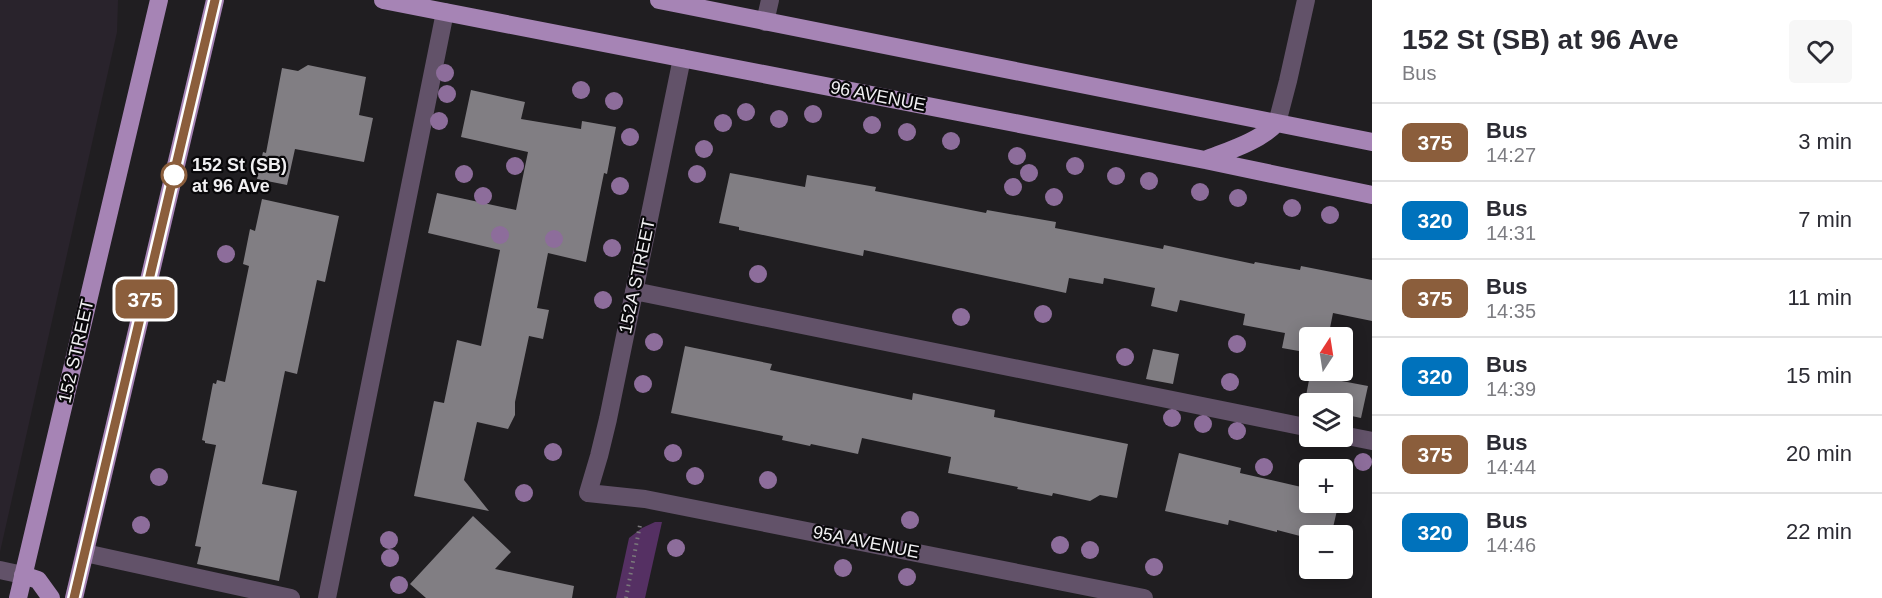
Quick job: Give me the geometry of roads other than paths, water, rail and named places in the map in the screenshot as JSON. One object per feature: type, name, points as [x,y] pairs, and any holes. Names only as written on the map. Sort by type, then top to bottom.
[{"type":"main road","name":"152 STREET","points":[[18,598],[159,0]]},
{"type":"main road","points":[[74,598],[215,0]]},
{"type":"main road","name":"96 AVENUE","points":[[383,0],[1205,160],[1372,195]]},
{"type":"main road","points":[[671,1],[765,22],[1372,142]]},
{"type":"main road","points":[[1205,160],[1266,134],[1277,123]]},
{"type":"main road","points":[[23,575],[38,580],[51,598]]},
{"type":"street","points":[[765,22],[770,0]]},
{"type":"street","points":[[1277,123],[1306,0]]},
{"type":"street","points":[[327,598],[445,12]]},
{"type":"street","name":"152A STREET","points":[[588,493],[599,456],[682,58]]},
{"type":"street","points":[[634,291],[1299,426]]},
{"type":"street","points":[[1353,437],[1372,441]]},
{"type":"street","name":"95A AVENUE","points":[[588,493],[645,499],[1144,598]]},
{"type":"street","points":[[85,553],[291,598]]},
{"type":"street","points":[[0,570],[23,575]]},
{"type":"place","name":"152 St (SB) at 96 Ave","points":[[174,175]]}]
